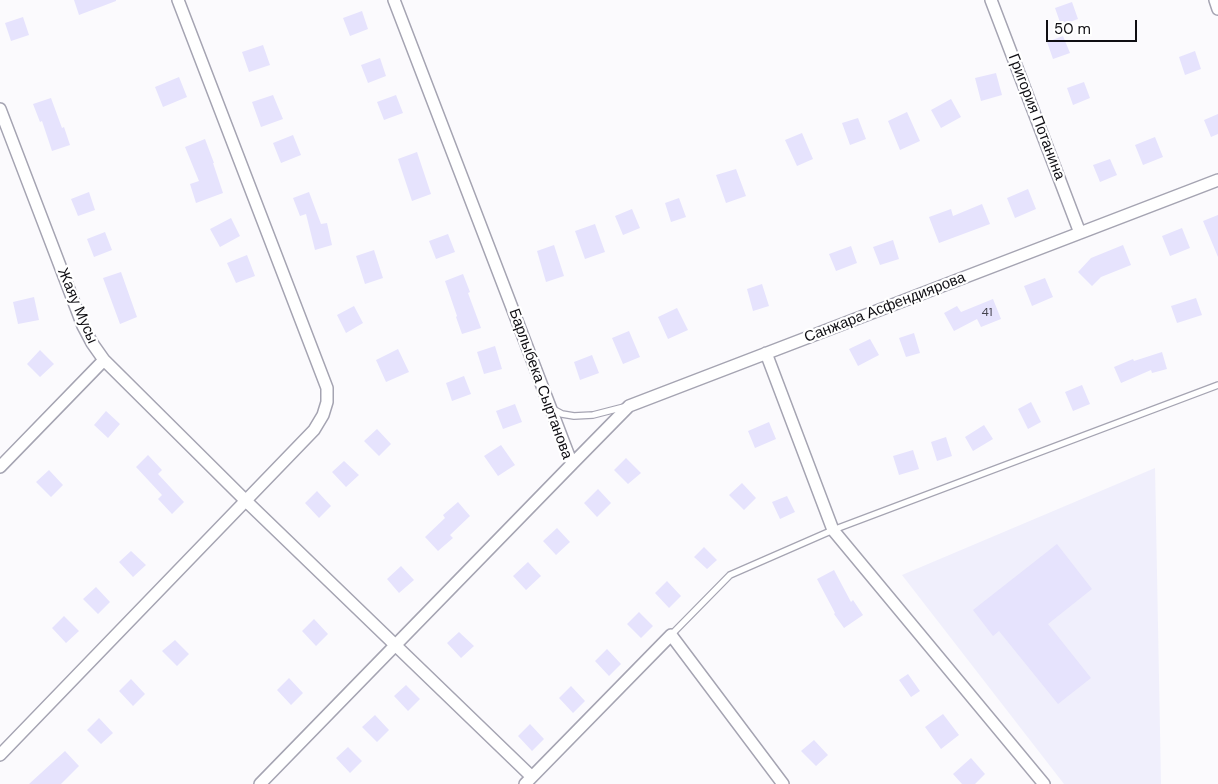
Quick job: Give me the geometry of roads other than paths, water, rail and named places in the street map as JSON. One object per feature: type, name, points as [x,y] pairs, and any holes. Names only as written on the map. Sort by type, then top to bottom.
[{"type":"street","points":[[0,754],[314,430],[323,415],[327,402],[327,388],[178,0]]},
{"type":"street","name":"Барлыбека Сыртанова","points":[[260,784],[572,464],[394,0]]},
{"type":"street","name":"Григория Потанина","points":[[991,0],[1080,233]]},
{"type":"street","points":[[1215,0],[1218,9]]},
{"type":"street","name":"Жаяу Мусы","points":[[0,110],[83,326],[104,360],[0,467]]},
{"type":"street","name":"Санжара Асфендиярова","points":[[572,464],[628,406],[1218,180]]},
{"type":"street","points":[[766,353],[833,530],[1044,784]]},
{"type":"street","points":[[104,360],[246,501],[395,644],[528,780],[670,636],[783,784]]},
{"type":"lane","points":[[670,636],[730,575],[833,530],[1218,384]]},
{"type":"lane","points":[[550,408],[562,414],[574,416],[594,415],[628,406]]}]
